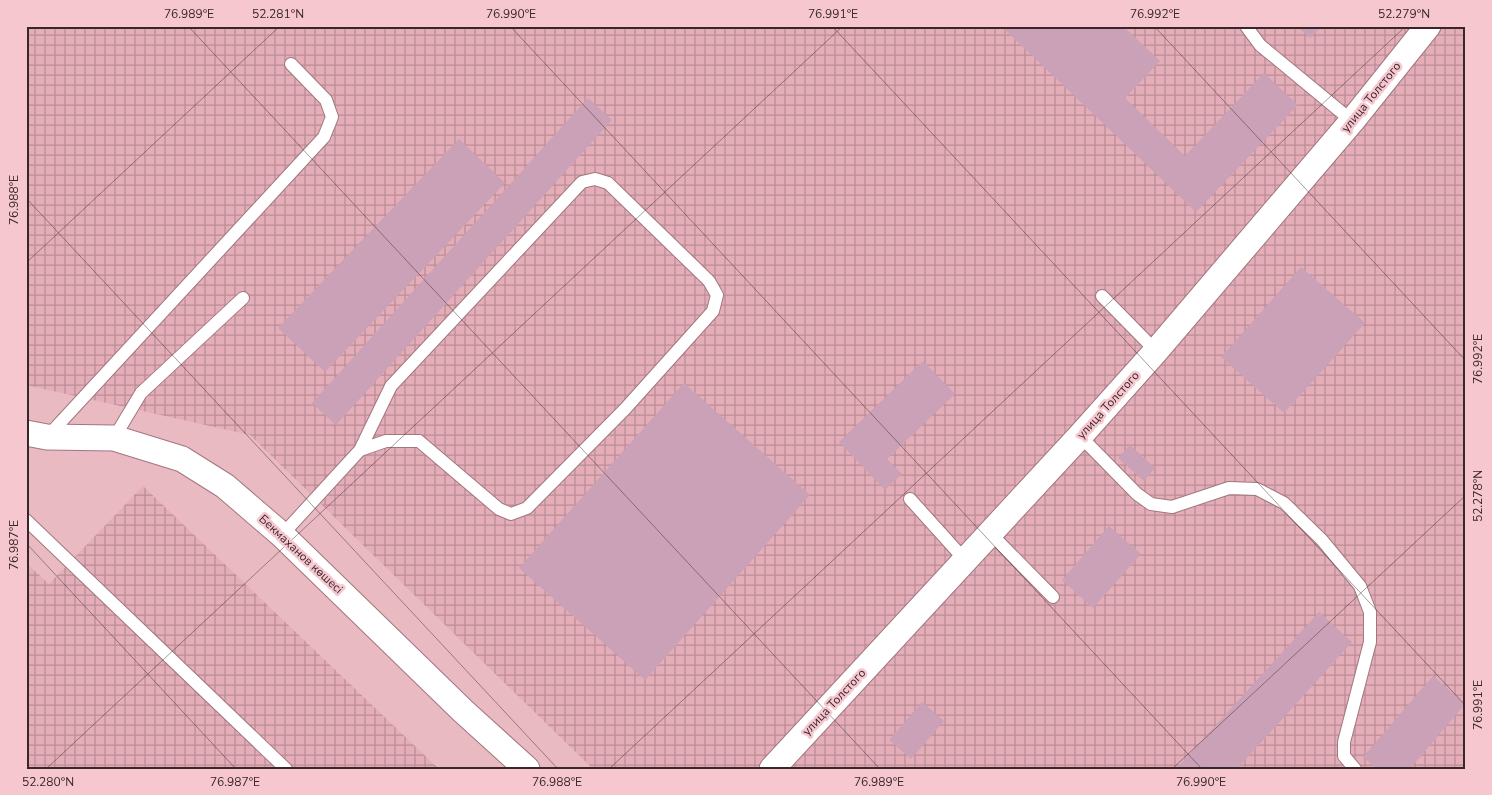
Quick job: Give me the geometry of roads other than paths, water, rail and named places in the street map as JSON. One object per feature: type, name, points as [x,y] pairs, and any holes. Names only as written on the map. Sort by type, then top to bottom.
[{"type":"street","name":"улица Толстого","points":[[772,769],[1080,436],[1156,351],[1352,121],[1428,26]]},
{"type":"street","name":"Бекмаханов көшесі","points":[[37,435],[114,438],[182,459],[225,486],[282,535],[464,711],[527,769]]},
{"type":"lane","points":[[1246,26],[1260,45],[1352,121]]},
{"type":"lane","points":[[37,435],[324,137],[332,116],[326,100],[291,64]]},
{"type":"lane","points":[[282,535],[360,450],[391,386],[582,182],[595,179],[608,183],[709,281],[717,295],[713,311],[625,409],[527,508],[511,514],[499,509],[419,441],[386,441],[360,450]]},
{"type":"lane","points":[[1102,296],[1156,351]]},
{"type":"lane","points":[[114,438],[141,393],[243,298]]},
{"type":"lane","points":[[1080,436],[1137,494],[1151,504],[1172,507],[1229,488],[1257,489],[1284,503],[1322,540],[1360,586],[1370,612],[1370,642],[1344,742],[1344,756],[1355,769]]},
{"type":"lane","points":[[910,499],[965,560]]},
{"type":"lane","points":[[26,520],[286,769]]},
{"type":"lane","points":[[990,533],[1053,597]]}]
